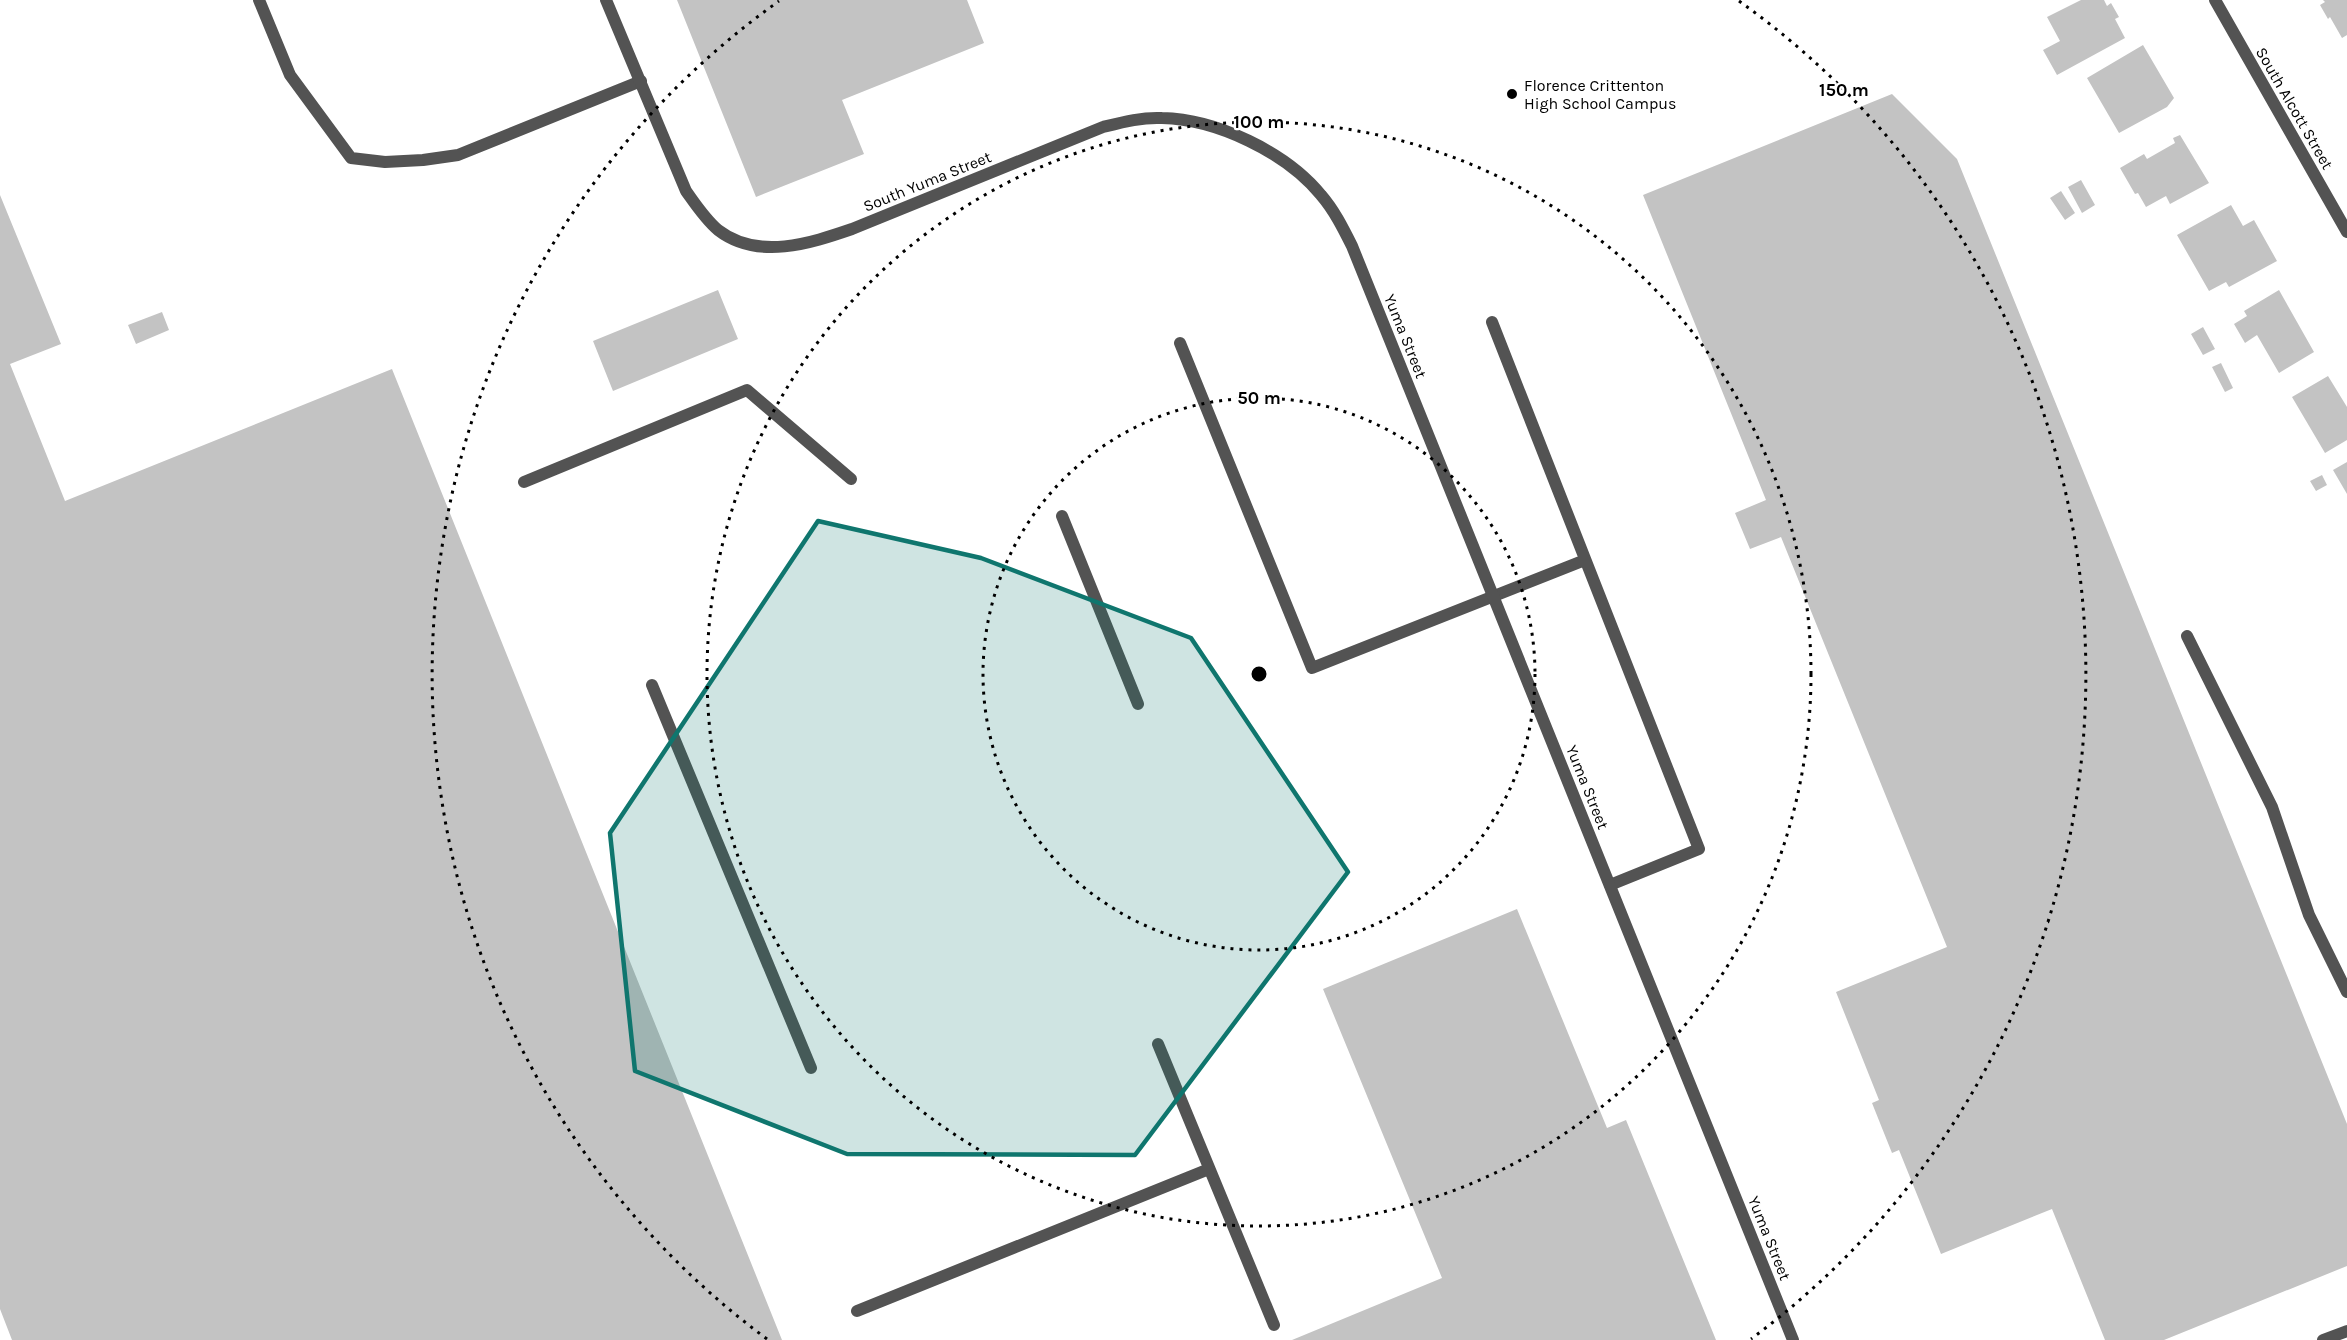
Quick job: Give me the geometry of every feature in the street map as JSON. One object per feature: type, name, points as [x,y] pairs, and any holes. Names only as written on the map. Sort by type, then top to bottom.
[{"type":"street","points":[[259,0],[290,75],[351,158],[385,162],[458,155],[640,81]]},
{"type":"street","name":"South Yuma Street","points":[[606,0],[686,191],[702,214],[720,231],[741,242],[762,247],[786,247],[815,242],[1103,127],[1134,119],[1162,118],[1190,121],[1234,135],[1262,148],[1295,170],[1320,194],[1338,219],[1352,246]]},
{"type":"street","name":"South Alcott Street","points":[[2215,0],[2347,232]]},
{"type":"street","name":"Yuma Street","points":[[1352,246],[1793,1340]]},
{"type":"street","points":[[1492,322],[1699,849],[1610,885]]},
{"type":"street","points":[[1180,343],[1312,668],[1585,560]]},
{"type":"street","points":[[524,482],[747,390],[851,479]]},
{"type":"street","points":[[1062,516],[1138,704]]},
{"type":"street","points":[[2187,636],[2272,807],[2309,915],[2347,992]]},
{"type":"street","points":[[652,686],[811,1068]]},
{"type":"street","points":[[1158,1044],[1274,1324]]},
{"type":"street","points":[[857,1311],[1209,1170]]},
{"type":"street","points":[[2323,1340],[2347,1330]]},
{"type":"highlighted area","points":[[818,521],[981,558],[1191,638],[1348,872],[1135,1155],[847,1154],[635,1071],[610,833]]},
{"type":"building","points":[[677,0],[967,0],[984,43],[842,100],[864,154],[756,197]]},
{"type":"building","points":[[2081,0],[2104,0],[2107,6],[2111,3],[2119,17],[2115,19],[2125,38],[2057,75],[2043,50],[2060,41],[2047,17]]},
{"type":"building","points":[[2323,0],[2347,0],[2347,35],[2342,38],[2320,5],[2325,2]]},
{"type":"building","points":[[2143,45],[2174,98],[2167,107],[2119,133],[2087,78]]},
{"type":"building","points":[[1892,94],[1957,159],[2347,1124],[2347,1266],[2164,1340],[2105,1340],[2052,1209],[1941,1254],[1899,1150],[1892,1153],[1872,1103],[1879,1100],[1836,992],[1947,947],[1781,537],[1750,549],[1735,513],[1766,500],[1643,195]]},
{"type":"building","points":[[2180,135],[2209,183],[2170,204],[2166,196],[2146,207],[2138,193],[2135,194],[2120,168],[2144,154],[2147,159],[2175,143],[2173,138]]},
{"type":"building","points":[[2081,180],[2095,205],[2082,213],[2068,187]]},
{"type":"building","points":[[2061,191],[2075,213],[2065,220],[2050,198]]},
{"type":"building","points":[[0,195],[61,344],[10,364],[65,501],[392,369],[782,1340],[12,1340],[0,1309]]},
{"type":"building","points":[[2231,205],[2243,226],[2254,220],[2277,261],[2229,287],[2226,282],[2209,291],[2177,235]]},
{"type":"building","points":[[718,290],[738,339],[613,391],[593,341]]},
{"type":"building","points":[[2279,290],[2314,352],[2279,373],[2257,335],[2245,343],[2234,324],[2247,316],[2244,311]]},
{"type":"building","points":[[162,312],[169,330],[136,344],[128,325]]},
{"type":"building","points":[[2203,327],[2215,349],[2203,355],[2191,334]]},
{"type":"building","points":[[2221,363],[2233,388],[2225,392],[2212,367]]},
{"type":"building","points":[[2328,376],[2347,407],[2347,440],[2325,453],[2292,397]]},
{"type":"building","points":[[2347,462],[2347,494],[2333,470]]},
{"type":"building","points":[[2322,475],[2327,485],[2316,491],[2310,481]]},
{"type":"building","points":[[1517,909],[1607,1128],[1626,1120],[1716,1340],[1292,1340],[1442,1278],[1323,989]]},
{"type":"place","name":"Florence Crittenton High School Campus","points":[[1512,94]]}]
